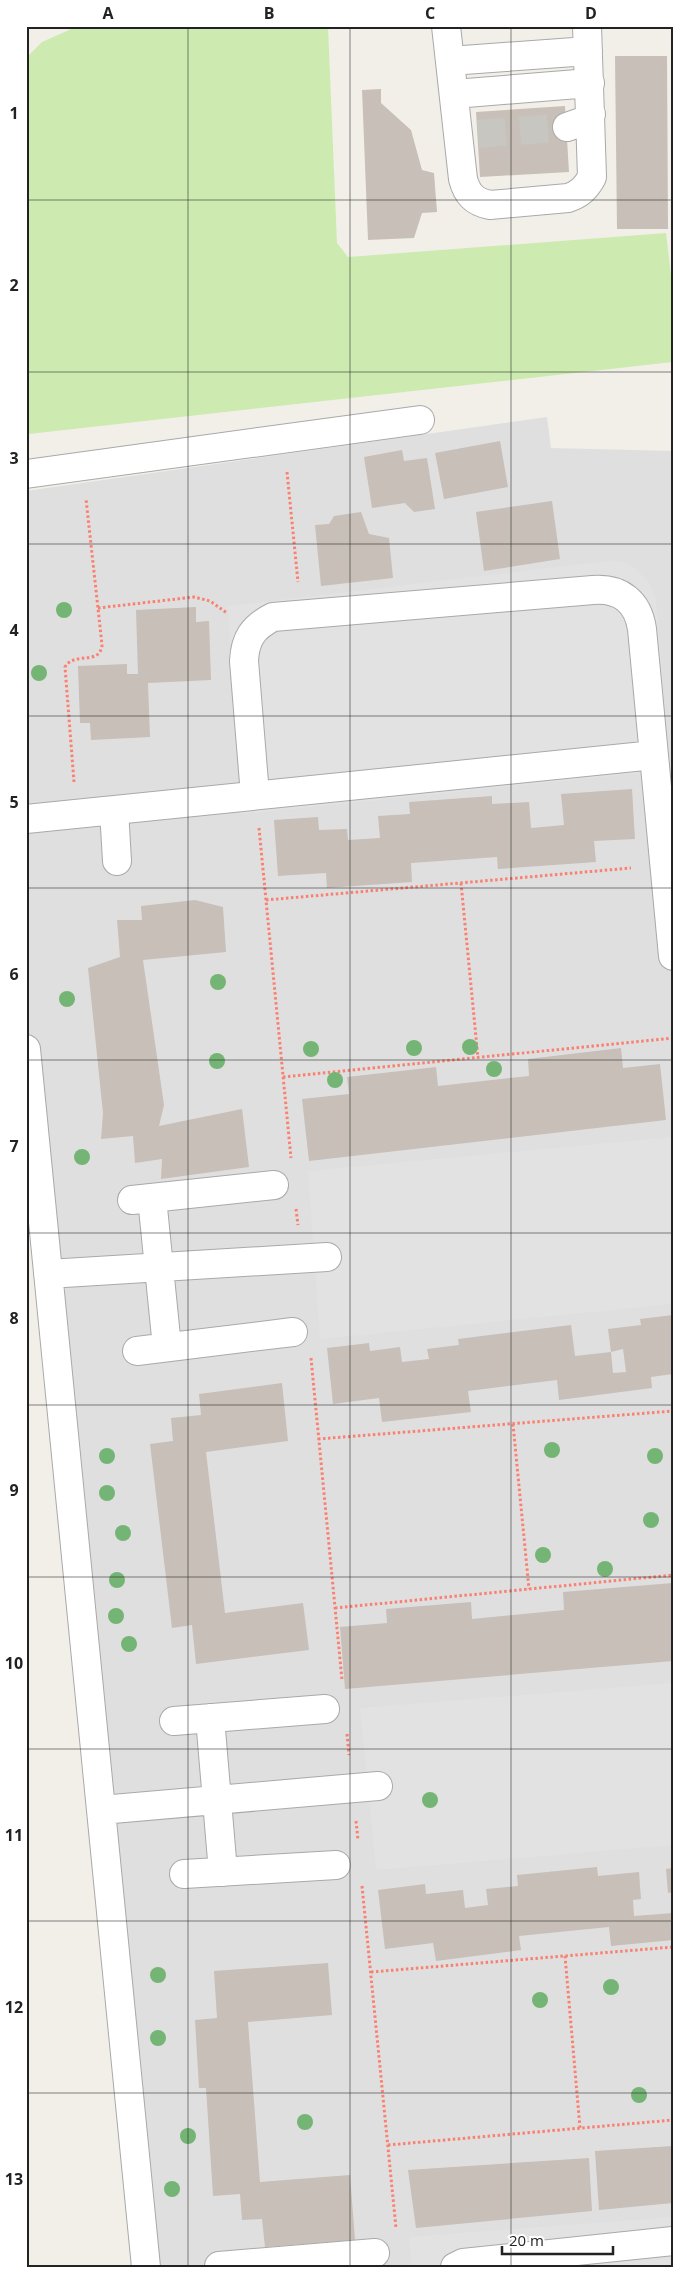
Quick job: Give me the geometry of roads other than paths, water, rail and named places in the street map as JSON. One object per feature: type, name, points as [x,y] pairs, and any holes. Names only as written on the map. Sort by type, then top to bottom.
[{"type":"street","points":[[446,26],[450,61],[454,94],[468,132],[463,179],[466,190],[481,203],[490,205],[568,198],[579,194],[587,186],[592,177],[588,38],[450,61]]},
{"type":"street","points":[[454,94],[590,83]]},
{"type":"street","points":[[567,127],[584,121],[591,114]]},
{"type":"street","points":[[26,474],[420,420]]},
{"type":"street","points":[[256,795],[244,647],[250,634],[260,624],[273,617],[302,614],[593,590],[615,591],[634,605],[640,617],[673,956]]},
{"type":"street","points":[[26,819],[654,755]]},
{"type":"street","points":[[114,810],[117,861]]},
{"type":"street","points":[[26,1049],[146,2267]]},
{"type":"street","points":[[167,1347],[160,1267],[142,1199],[274,1185]]},
{"type":"street","points":[[48,1274],[314,1258]]},
{"type":"street","points":[[137,1351],[167,1347],[301,1341]]},
{"type":"street","points":[[174,1721],[210,1718],[336,1717]]},
{"type":"street","points":[[210,1718],[223,1872]]},
{"type":"street","points":[[101,1810],[365,1786]]},
{"type":"street","points":[[184,1874],[336,1865]]},
{"type":"street","points":[[455,2267],[463,2263],[673,2241]]},
{"type":"street","points":[[219,2266],[261,2265],[375,2253]]},
{"type":"tunnel","points":[[478,134],[567,127]]}]
